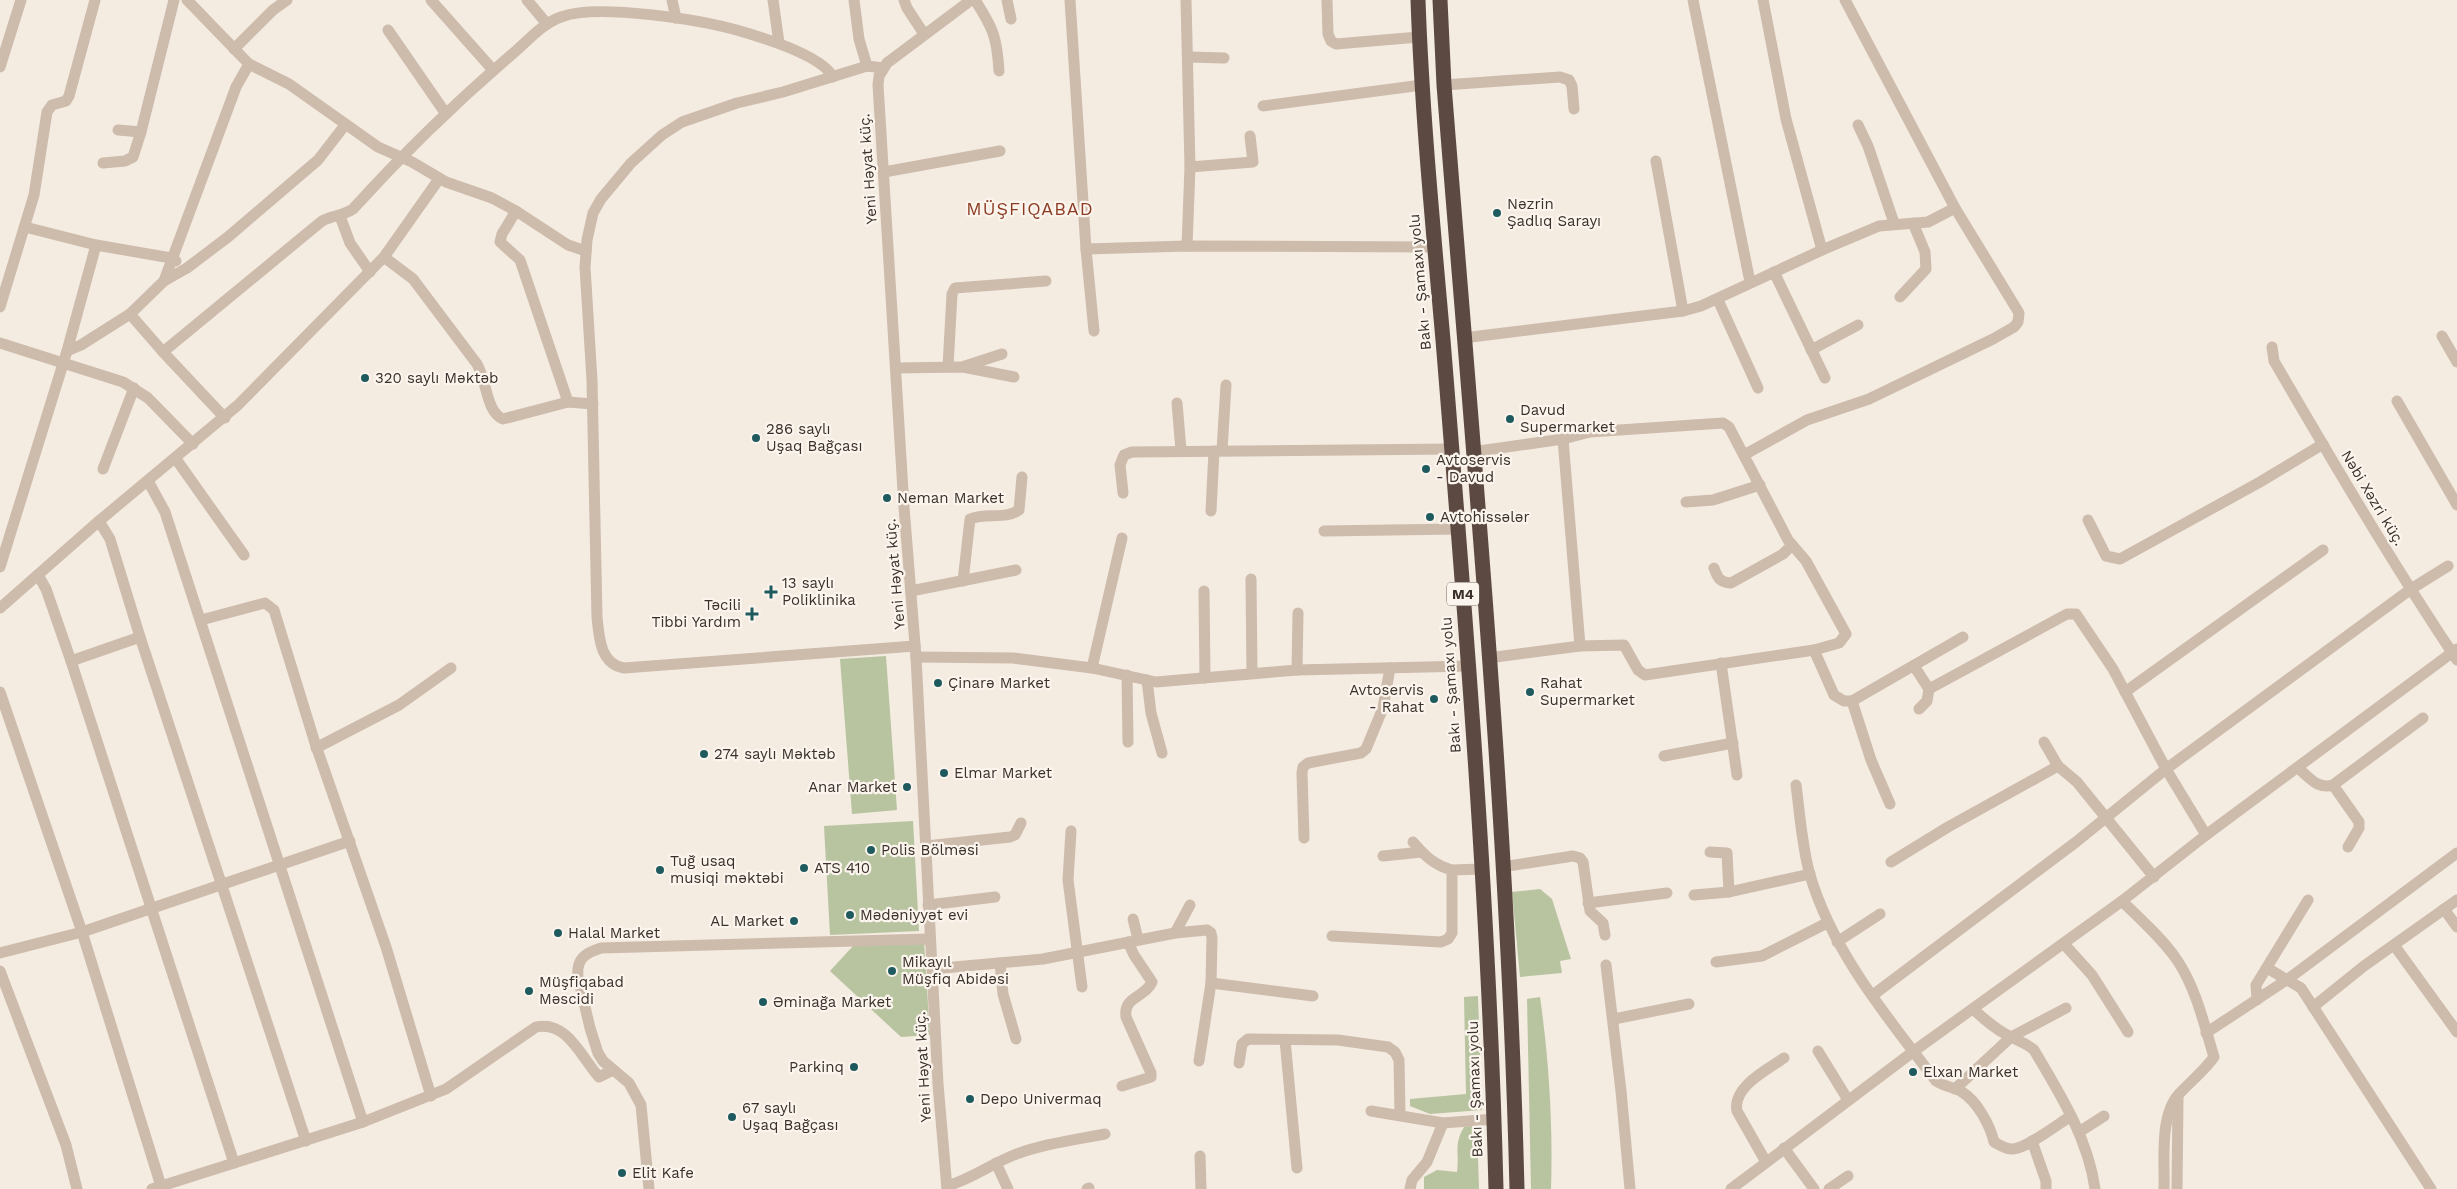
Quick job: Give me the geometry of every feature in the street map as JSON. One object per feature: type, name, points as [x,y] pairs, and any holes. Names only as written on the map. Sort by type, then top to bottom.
[{"type":"highway","name":"Bakı - Şamaxı yolu","points":[[1418,0],[1422,85],[1458,528],[1482,869],[1496,1189]]},
{"type":"highway","name":"M4","points":[[1440,0],[1444,84],[1502,867],[1517,1189]]},
{"type":"street","points":[[0,66],[21,0]]},
{"type":"street","points":[[0,306],[25,227],[39,168],[47,112],[52,105],[66,101],[69,96],[95,0]]},
{"type":"street","points":[[103,163],[125,161],[133,157],[142,132],[174,0]]},
{"type":"street","points":[[187,0],[249,64],[289,84],[378,147],[401,157],[439,179],[480,193],[516,211],[562,242],[586,251]]},
{"type":"street","points":[[265,0],[273,10]]},
{"type":"street","points":[[234,49],[273,10],[287,0]]},
{"type":"street","points":[[431,0],[493,70]]},
{"type":"street","points":[[527,0],[547,24]]},
{"type":"street","points":[[672,0],[676,18]]},
{"type":"street","points":[[773,0],[779,43]]},
{"type":"street","points":[[854,0],[859,39],[867,66]]},
{"type":"street","points":[[904,0],[924,34]]},
{"type":"street","points":[[998,70],[997,42],[990,23],[973,0],[924,34],[882,68],[867,66],[693,117],[662,135],[631,164],[601,199],[589,227],[586,251],[597,617],[604,654],[615,666],[624,668],[916,651],[997,657],[1092,668],[1147,680],[1167,682],[1297,670],[1468,666]]},
{"type":"street","points":[[1007,0],[1011,19]]},
{"type":"street","points":[[1070,0],[1086,249],[1094,331]]},
{"type":"street","points":[[1186,0],[1190,167],[1187,246]]},
{"type":"street","points":[[1693,0],[1750,282]]},
{"type":"street","points":[[1763,0],[1786,119],[1822,250]]},
{"type":"street","points":[[1744,455],[1807,420],[1869,399],[1993,339],[2014,327],[2018,322],[2019,313],[1956,208],[1845,0]]},
{"type":"street","points":[[1327,1],[1328,34],[1331,41],[1336,44],[1420,37]]},
{"type":"street","points":[[163,352],[322,221],[330,216],[340,216],[353,209],[401,157],[493,70],[547,24],[560,17],[589,12],[676,18],[734,29],[779,43],[824,66],[833,77]]},
{"type":"street","points":[[388,30],[446,114]]},
{"type":"street","points":[[1188,57],[1224,58]]},
{"type":"street","points":[[164,282],[171,258],[236,87],[249,64]]},
{"type":"street","name":"Yeni Həyat küç.","points":[[882,68],[878,85],[916,651],[938,1084],[947,1188]]},
{"type":"street","points":[[1444,84],[1560,77],[1569,80],[1572,86],[1574,109]]},
{"type":"street","points":[[1263,106],[1422,85]]},
{"type":"street","points":[[67,350],[81,345],[130,314],[164,282],[187,268],[228,237],[318,160],[346,125]]},
{"type":"street","points":[[1858,125],[1868,146],[1894,223]]},
{"type":"street","points":[[118,130],[142,132]]},
{"type":"street","points":[[1190,167],[1253,162],[1250,136]]},
{"type":"street","points":[[884,172],[1000,151]]},
{"type":"street","points":[[1656,161],[1683,311]]},
{"type":"street","points":[[0,608],[99,521],[225,418],[384,257],[439,179]]},
{"type":"street","points":[[1463,338],[1683,311],[1718,300],[1750,282],[1878,226],[1894,223],[1928,222],[1956,208]]},
{"type":"street","points":[[516,211],[502,234],[500,242],[520,260],[554,366],[568,402]]},
{"type":"street","points":[[340,216],[350,243],[370,272]]},
{"type":"street","points":[[1900,297],[1926,269],[1925,252],[1913,223]]},
{"type":"street","points":[[25,227],[96,245],[171,258],[187,268]]},
{"type":"street","points":[[0,567],[67,350],[96,245]]},
{"type":"street","points":[[1086,249],[1187,246],[1434,247]]},
{"type":"street","points":[[384,257],[413,279],[477,364],[484,376],[491,408],[496,416],[503,419],[568,402],[592,404]]},
{"type":"street","points":[[1774,272],[1825,378]]},
{"type":"street","points":[[948,367],[952,294],[955,288],[1046,281]]},
{"type":"street","points":[[1718,300],[1758,388]]},
{"type":"street","points":[[130,314],[225,418]]},
{"type":"street","points":[[1811,350],[1858,325]]},
{"type":"street","points":[[2442,336],[2457,362]]},
{"type":"street","points":[[0,343],[124,382],[148,398],[193,444]]},
{"type":"street","name":"Nəbi Xəzri küç.","points":[[2272,347],[2274,361],[2323,444],[2411,589],[2455,654]]},
{"type":"street","points":[[964,367],[1002,354]]},
{"type":"street","points":[[896,368],[964,367],[1014,377]]},
{"type":"street","points":[[1211,511],[1226,385]]},
{"type":"street","points":[[103,469],[134,388]]},
{"type":"street","points":[[2397,401],[2457,505]]},
{"type":"street","points":[[1177,403],[1180,450]]},
{"type":"street","points":[[1472,452],[1563,439],[1590,432],[1722,423],[1729,427],[1792,546],[1806,560],[1846,634],[1839,643],[1814,650],[1721,662],[1645,675],[1638,670],[1624,645],[1580,646],[1488,658]]},
{"type":"street","points":[[1563,439],[1580,646]]},
{"type":"street","points":[[2088,520],[2106,556],[2112,559],[2120,559],[2260,482],[2323,444]]},
{"type":"street","points":[[1123,493],[1120,465],[1124,455],[1132,452],[1180,450],[1451,449]]},
{"type":"street","points":[[176,459],[244,555]]},
{"type":"street","points":[[963,581],[970,519],[977,516],[1012,515],[1019,510],[1022,477]]},
{"type":"street","points":[[148,481],[165,512],[363,1122]]},
{"type":"street","points":[[1686,502],[1713,500],[1760,485]]},
{"type":"street","points":[[99,521],[110,539],[140,637],[306,1141]]},
{"type":"street","points":[[1324,531],[1458,528]]},
{"type":"street","points":[[1092,668],[1122,538]]},
{"type":"street","points":[[1714,568],[1718,579],[1722,582],[1731,583],[1783,554],[1792,546]]},
{"type":"street","points":[[2126,692],[2323,550]]},
{"type":"street","points":[[1874,995],[2076,842],[2104,817],[2166,769],[2411,589],[2448,566]]},
{"type":"street","points":[[911,591],[1016,570]]},
{"type":"street","points":[[38,575],[46,589],[71,661],[234,1163]]},
{"type":"street","points":[[1251,579],[1252,673]]},
{"type":"street","points":[[1204,591],[1205,678]]},
{"type":"street","points":[[201,620],[265,603],[270,604],[274,610],[316,748],[386,946],[431,1096]]},
{"type":"street","points":[[1297,670],[1298,613]]},
{"type":"street","points":[[1929,689],[2072,613],[2076,614],[2101,649],[2126,692],[2166,769],[2206,835]]},
{"type":"street","points":[[71,661],[140,637]]},
{"type":"street","points":[[1814,650],[1834,695],[1844,701],[1852,701],[1963,637]]},
{"type":"street","points":[[1731,1189],[1848,1100],[2122,901],[2206,835],[2455,654]]},
{"type":"street","points":[[1721,662],[1734,743],[1737,775]]},
{"type":"street","points":[[1914,666],[1929,689],[1927,700],[1918,709]]},
{"type":"street","points":[[316,748],[398,705],[451,668]]},
{"type":"street","points":[[1304,838],[1303,767],[1308,763],[1353,756],[1366,749],[1383,708],[1390,668]]},
{"type":"street","points":[[1127,675],[1128,742]]},
{"type":"street","points":[[1147,680],[1151,713],[1162,753]]},
{"type":"street","points":[[0,692],[82,932],[156,1188],[363,1122],[431,1096],[446,1089],[524,1034],[546,1024],[556,1027],[565,1033],[599,1077],[613,1070]]},
{"type":"street","points":[[1852,701],[1871,760],[1890,804]]},
{"type":"street","points":[[2298,768],[2318,785],[2326,787],[2333,784],[2423,718]]},
{"type":"street","points":[[2044,742],[2058,766],[2077,782],[2154,877]]},
{"type":"street","points":[[1664,756],[1734,743]]},
{"type":"street","points":[[1891,862],[1948,827],[2058,766]]},
{"type":"street","points":[[2333,784],[2359,822],[2359,828],[2348,847]]},
{"type":"street","points":[[1796,785],[1810,874],[1827,923],[1837,942],[1936,1081],[1945,1087],[1963,1092],[1972,1101],[1991,1131],[1994,1142],[2002,1147],[2014,1149],[2032,1141],[2071,1116]]},
{"type":"street","points":[[926,846],[1010,837],[1015,835],[1021,823]]},
{"type":"street","points":[[1071,831],[1068,880],[1076,953],[1082,987]]},
{"type":"street","points":[[0,953],[82,932],[350,841]]},
{"type":"street","points":[[1413,842],[1438,866],[1452,870],[1482,869]]},
{"type":"street","points":[[1710,852],[1724,851],[1727,853],[1729,892]]},
{"type":"street","points":[[1383,856],[1422,852]]},
{"type":"street","points":[[2206,1033],[2288,979],[2457,853]]},
{"type":"street","points":[[1502,867],[1573,856],[1580,858],[1583,862],[1590,911],[1603,923],[1605,935]]},
{"type":"street","points":[[1332,936],[1441,942],[1448,939],[1452,933],[1452,870]]},
{"type":"street","points":[[1694,894],[1729,892],[1810,874]]},
{"type":"street","points":[[1588,904],[1667,893]]},
{"type":"street","points":[[928,905],[995,897]]},
{"type":"street","points":[[2256,1000],[2256,985],[2308,900]]},
{"type":"street","points":[[2313,1007],[2394,944],[2457,900]]},
{"type":"street","points":[[2122,901],[2165,944],[2178,961],[2191,986],[2214,1056],[2207,1067],[2178,1095],[2169,1112],[2164,1189]]},
{"type":"street","points":[[1175,932],[1190,905]]},
{"type":"street","points":[[2444,909],[2457,927]]},
{"type":"street","points":[[1837,942],[1880,914]]},
{"type":"street","points":[[1122,1086],[1146,1080],[1150,1077],[1151,1073],[1126,1017],[1125,1010],[1127,1003],[1150,987],[1152,982],[1134,955],[1133,919]]},
{"type":"street","points":[[1716,962],[1762,956],[1827,923]]},
{"type":"street","points":[[932,969],[1000,963],[1076,953],[1175,932],[1207,930],[1211,933],[1211,983],[1199,1061]]},
{"type":"street","points":[[649,1189],[641,1106],[629,1082],[603,1061],[594,1042],[578,977],[579,962],[589,951],[601,948],[930,939]]},
{"type":"street","points":[[2064,944],[2092,975],[2128,1032]]},
{"type":"street","points":[[2394,944],[2457,1032]]},
{"type":"street","points":[[1000,963],[1003,994],[1016,1038]]},
{"type":"street","points":[[1606,965],[1614,1019],[1630,1189]]},
{"type":"street","points":[[2267,968],[2301,988],[2431,1189]]},
{"type":"street","points":[[0,971],[66,1145],[77,1189]]},
{"type":"street","points":[[1211,983],[1313,996]]},
{"type":"street","points":[[1614,1019],[1689,1004]]},
{"type":"street","points":[[1955,1089],[2011,1037],[2066,1008]]},
{"type":"street","points":[[1973,1009],[1990,1025],[2027,1044],[2034,1050],[2079,1132],[2092,1170],[2095,1189]]},
{"type":"street","points":[[1239,1063],[1242,1044],[1248,1039],[1338,1040],[1388,1047],[1395,1052],[1399,1060],[1400,1115]]},
{"type":"street","points":[[1285,1040],[1297,1168]]},
{"type":"street","points":[[1818,1051],[1848,1100]]},
{"type":"street","points":[[1766,1162],[1735,1105],[1742,1090],[1784,1058]]},
{"type":"street","points":[[2177,1189],[2178,1095]]},
{"type":"street","points":[[1371,1111],[1444,1123],[1494,1119]]},
{"type":"street","points":[[2079,1132],[2104,1116]]},
{"type":"street","points":[[1410,1189],[1412,1180],[1427,1162],[1444,1123]]},
{"type":"street","points":[[947,1188],[971,1178],[996,1163],[1055,1143],[1105,1134]]},
{"type":"street","points":[[2032,1141],[2046,1180],[2046,1189]]},
{"type":"street","points":[[1784,1148],[1814,1189]]},
{"type":"street","points":[[1200,1156],[1201,1189]]},
{"type":"street","points":[[996,1163],[1008,1189]]},
{"type":"street","points":[[1829,1189],[1848,1176]]},
{"type":"green space","points":[[886,656],[897,810],[852,814],[840,659]]},
{"type":"green space","points":[[913,821],[919,931],[830,935],[824,826]]},
{"type":"green space","points":[[1540,889],[1552,899],[1571,959],[1560,961],[1562,973],[1520,977],[1512,892]]},
{"type":"green space","points":[[924,942],[930,1035],[901,1037],[830,971],[853,946]]},
{"type":"green space","points":[[1478,996],[1482,1110],[1430,1114],[1410,1106],[1410,1099],[1466,1094],[1464,997]]},
{"type":"green space","points":[[1540,997],[1550,1093],[1551,1189],[1531,1189],[1527,999]]},
{"type":"green space","points":[[1477,1125],[1479,1189],[1424,1189],[1424,1177],[1437,1170],[1457,1172],[1458,1144],[1461,1134],[1464,1127]]},
{"type":"place","name":"Nəzrin Şadlıq Sarayı","points":[[1497,213]]},
{"type":"place","name":"320 saylı Məktəb","points":[[365,378]]},
{"type":"place","name":"Davud Supermarket","points":[[1510,419]]},
{"type":"place","name":"286 saylı Uşaq Bağçası","points":[[756,438]]},
{"type":"place","name":"Avtoservis - Davud","points":[[1426,469]]},
{"type":"place","name":"Neman Market","points":[[887,498]]},
{"type":"place","name":"Avtohissələr","points":[[1430,517]]},
{"type":"place","name":"13 saylı Poliklinika","points":[[771,592]]},
{"type":"place","name":"Təcili Tibbi Yardım","points":[[752,614]]},
{"type":"place","name":"Çinarə Market","points":[[938,683]]},
{"type":"place","name":"Rahat Supermarket","points":[[1530,692]]},
{"type":"place","name":"Avtoservis - Rahat","points":[[1434,699]]},
{"type":"place","name":"274 saylı Məktəb","points":[[704,754]]},
{"type":"place","name":"Elmar Market","points":[[944,773]]},
{"type":"place","name":"Anar Market","points":[[907,787]]},
{"type":"place","name":"Polis Bölməsi","points":[[871,850]]},
{"type":"place","name":"ATS 410","points":[[804,868]]},
{"type":"place","name":"Tuğ usaq musiqi məktəbi","points":[[660,870]]},
{"type":"place","name":"Mədəniyyət evi","points":[[850,915]]},
{"type":"place","name":"AL Market","points":[[794,921]]},
{"type":"place","name":"Halal Market","points":[[558,933]]},
{"type":"place","name":"Mikayıl Müşfiq Abidəsi","points":[[892,971]]},
{"type":"place","name":"Müşfiqabad Məscidi","points":[[529,991]]},
{"type":"place","name":"Əminağa Market","points":[[763,1002]]},
{"type":"place","name":"Parkinq","points":[[854,1067]]},
{"type":"place","name":"Elxan Market","points":[[1913,1072]]},
{"type":"place","name":"Depo Univermaq","points":[[970,1099]]},
{"type":"place","name":"67 saylı Uşaq Bağçası","points":[[732,1117]]},
{"type":"place","name":"Elit Kafe","points":[[622,1173]]},
{"type":"district","name":"MÜŞFIQABAD","points":[[1030,209]]}]
